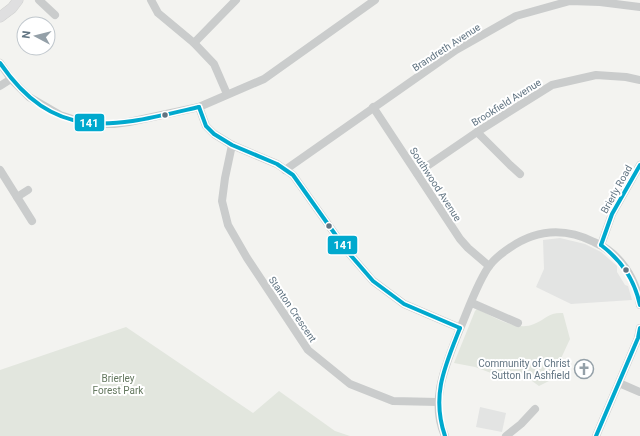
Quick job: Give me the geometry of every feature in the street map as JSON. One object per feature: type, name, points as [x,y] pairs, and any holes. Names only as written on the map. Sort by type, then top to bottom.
[{"type":"main road","points":[[0,17],[12,8],[18,0]]},
{"type":"street","points":[[39,0],[55,15]]},
{"type":"street","points":[[151,0],[158,13],[194,43],[214,64],[227,94]]},
{"type":"street","points":[[194,43],[236,0]]},
{"type":"street","points":[[0,63],[11,79],[29,97],[50,110],[60,115],[85,123],[114,124],[199,107],[264,79],[375,0]]},
{"type":"street","name":"Brandreth Avenue","points":[[285,170],[456,50],[516,16],[570,2],[638,4]]},
{"type":"street","name":"Brookfield Avenue","points":[[417,173],[477,132],[552,85],[596,75],[626,77],[640,80]]},
{"type":"street","points":[[0,86],[11,79]]},
{"type":"street","points":[[199,107],[206,126],[214,134],[232,145],[277,164],[293,175],[347,251],[373,281],[404,304],[460,328]]},
{"type":"street","name":"Southwood Avenue","points":[[373,107],[460,239],[489,266]]},
{"type":"street","points":[[477,132],[510,166],[520,174]]},
{"type":"street","name":"Stanton Crescent","points":[[232,145],[224,178],[222,201],[228,225],[247,258],[308,350],[350,384],[393,401],[438,402]]},
{"type":"street","name":"Brierly Road","points":[[601,245],[612,214],[637,177],[640,165]]},
{"type":"street","points":[[1,173],[32,220]]},
{"type":"street","points":[[17,197],[28,190]]},
{"type":"street","points":[[445,436],[440,420],[438,402],[444,368],[460,328],[489,266],[515,244],[532,236],[546,232],[568,233],[580,236],[601,245],[618,258],[629,273],[636,289],[640,305]]},
{"type":"street","points":[[472,303],[518,323]]},
{"type":"street","points":[[596,436],[638,338],[640,328]]},
{"type":"street","points":[[618,384],[640,392]]},
{"type":"street","points":[[506,436],[521,424],[535,409]]},
{"type":"shaded area","points":[[560,238],[585,244],[601,252],[617,266],[617,272],[625,285],[628,286],[632,300],[571,304],[536,287],[544,269],[543,240]]},
{"type":"shaded area","points":[[480,407],[506,413],[502,432],[476,427]]},
{"type":"green space","points":[[477,309],[512,325],[520,326],[534,324],[551,315],[563,313],[570,339],[551,380],[539,386],[526,379],[499,376],[475,367],[454,363]]},
{"type":"green space","name":"Brierley Forest Park","points":[[126,327],[253,413],[279,391],[335,431],[350,436],[0,436],[0,370]]},
{"type":"transit line","name":"141","points":[[0,63],[21,89],[43,107],[66,118],[89,123],[114,123],[141,120],[199,107]]},
{"type":"transit line","name":"141","points":[[199,107],[206,126],[214,134],[232,145],[277,164],[293,175],[347,251],[373,281],[404,304],[460,328]]},
{"type":"transit line","name":"141","points":[[601,245],[612,214],[640,165]]},
{"type":"transit line","name":"141","points":[[601,245],[615,257],[626,271],[631,279],[640,305]]},
{"type":"transit line","name":"141","points":[[445,436],[439,407],[440,394],[445,368],[460,328]]},
{"type":"transit line","name":"141","points":[[596,436],[638,338],[640,328]]},
{"type":"place","name":"Community of Christ Sutton In Ashfield","points":[[584,369]]}]
